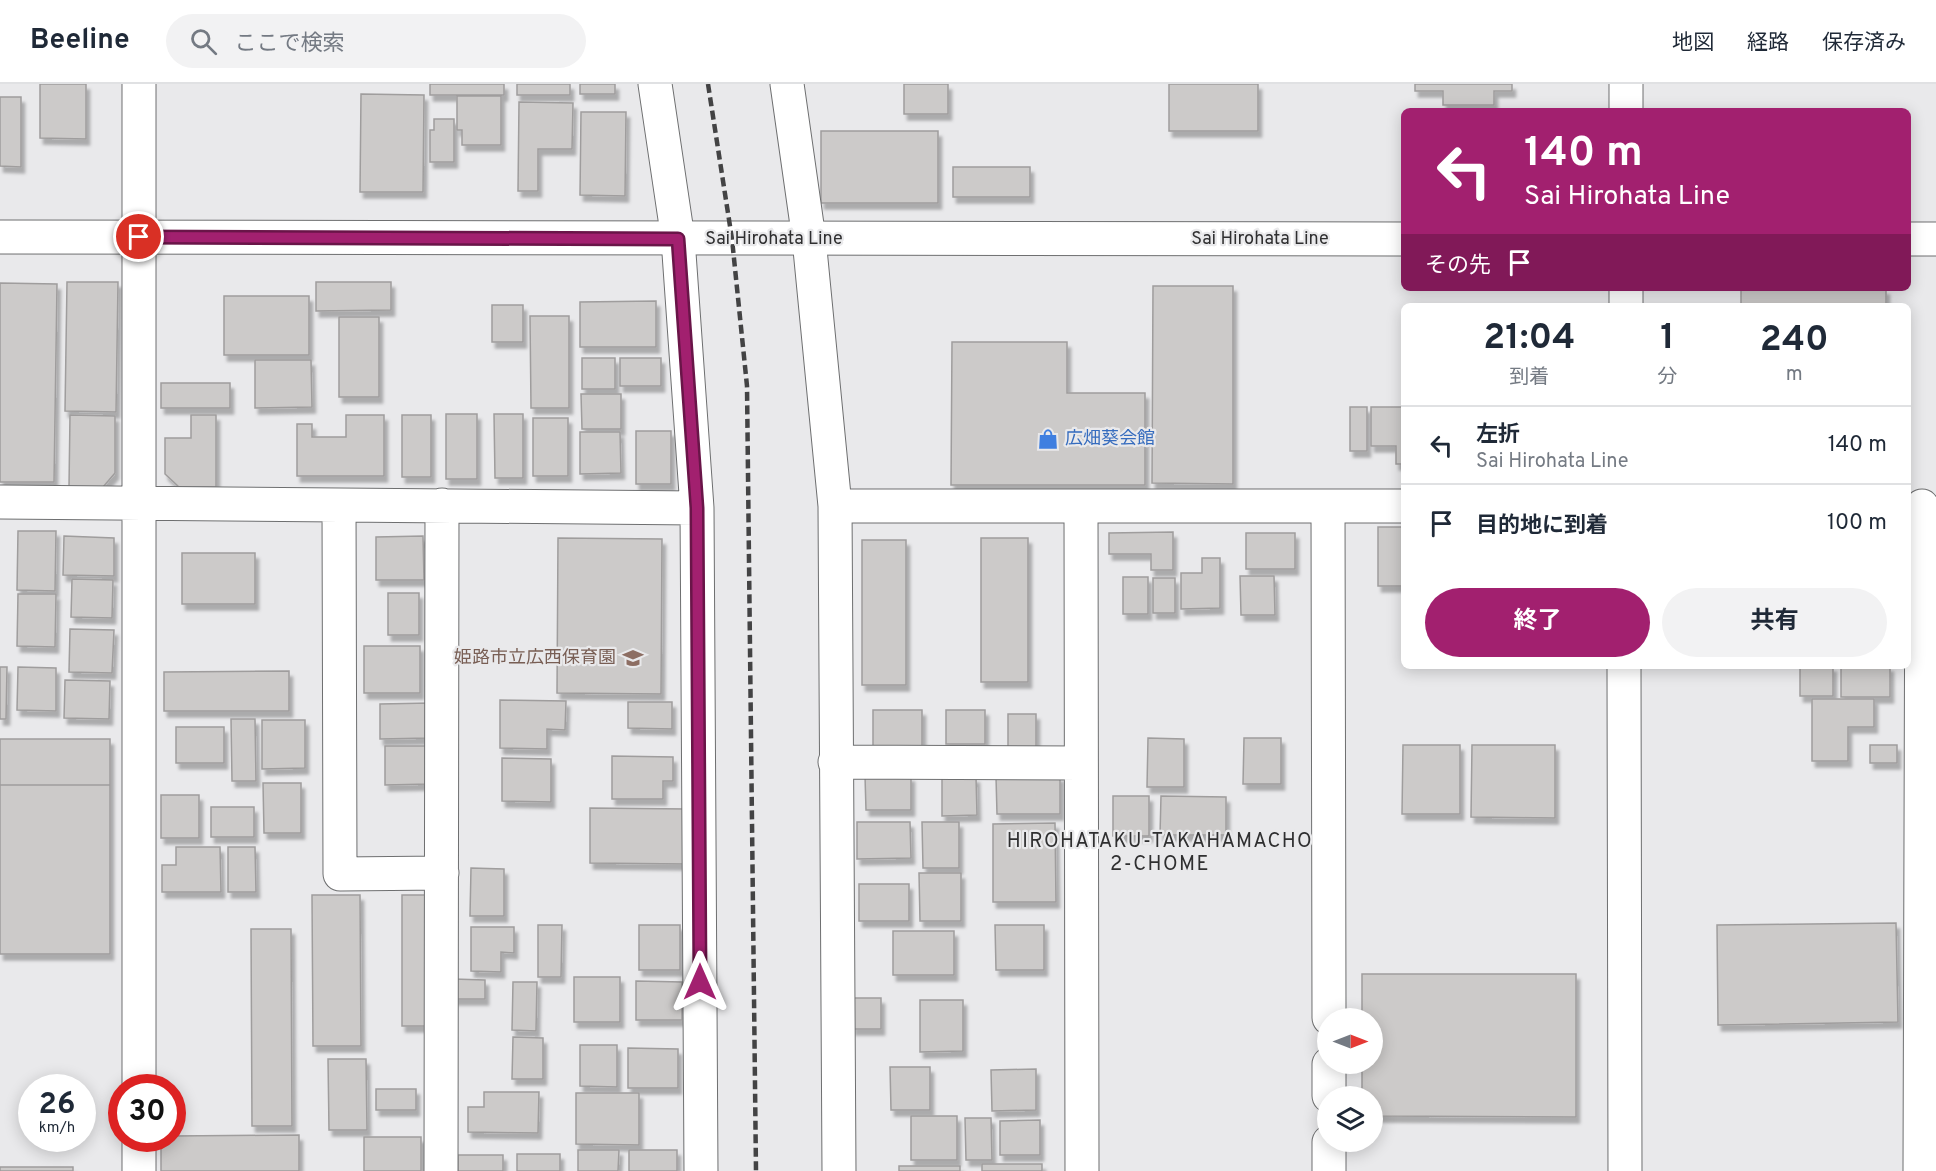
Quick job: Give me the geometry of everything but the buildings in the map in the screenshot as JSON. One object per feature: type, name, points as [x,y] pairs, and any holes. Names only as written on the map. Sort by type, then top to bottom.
[{"type":"street","points":[[139,84],[139,1074]]},
{"type":"street","points":[[655,84],[678,239],[697,508],[701,1171]]},
{"type":"street","points":[[787,84],[808,239],[836,506],[839,1171]]},
{"type":"street","points":[[1626,84],[1626,108]]},
{"type":"street","name":"Sai Hirohata Line","points":[[0,237],[1401,239]]},
{"type":"street","points":[[1911,239],[1936,239]]},
{"type":"street","points":[[0,502],[697,508]]},
{"type":"street","points":[[339,504],[340,874],[442,873]]},
{"type":"street","points":[[441,1171],[442,506]]},
{"type":"street","points":[[836,506],[1401,506]]},
{"type":"street","points":[[1080,506],[1082,1171]]},
{"type":"street","points":[[1328,506],[1329,1008]]},
{"type":"street","points":[[1920,1171],[1922,506]]},
{"type":"street","points":[[1624,669],[1625,1171]]},
{"type":"street","points":[[836,762],[1081,764]]},
{"type":"street","points":[[139,1152],[139,1171]]},
{"type":"street","points":[[1329,1152],[1329,1171]]},
{"type":"railway","points":[[708,84],[732,239],[747,386],[756,1171]]},
{"type":"place","name":"広畑葵会館","points":[[1048,439]]},
{"type":"place","name":"姫路市立広西保育園","points":[[633,658]]},
{"type":"district","name":"HIROHATAKU-TAKAHAMACHO 2-CHOME","points":[[1160,854]]},
{"type":"route","points":[[139,237],[678,239],[697,508],[700,982]]}]
